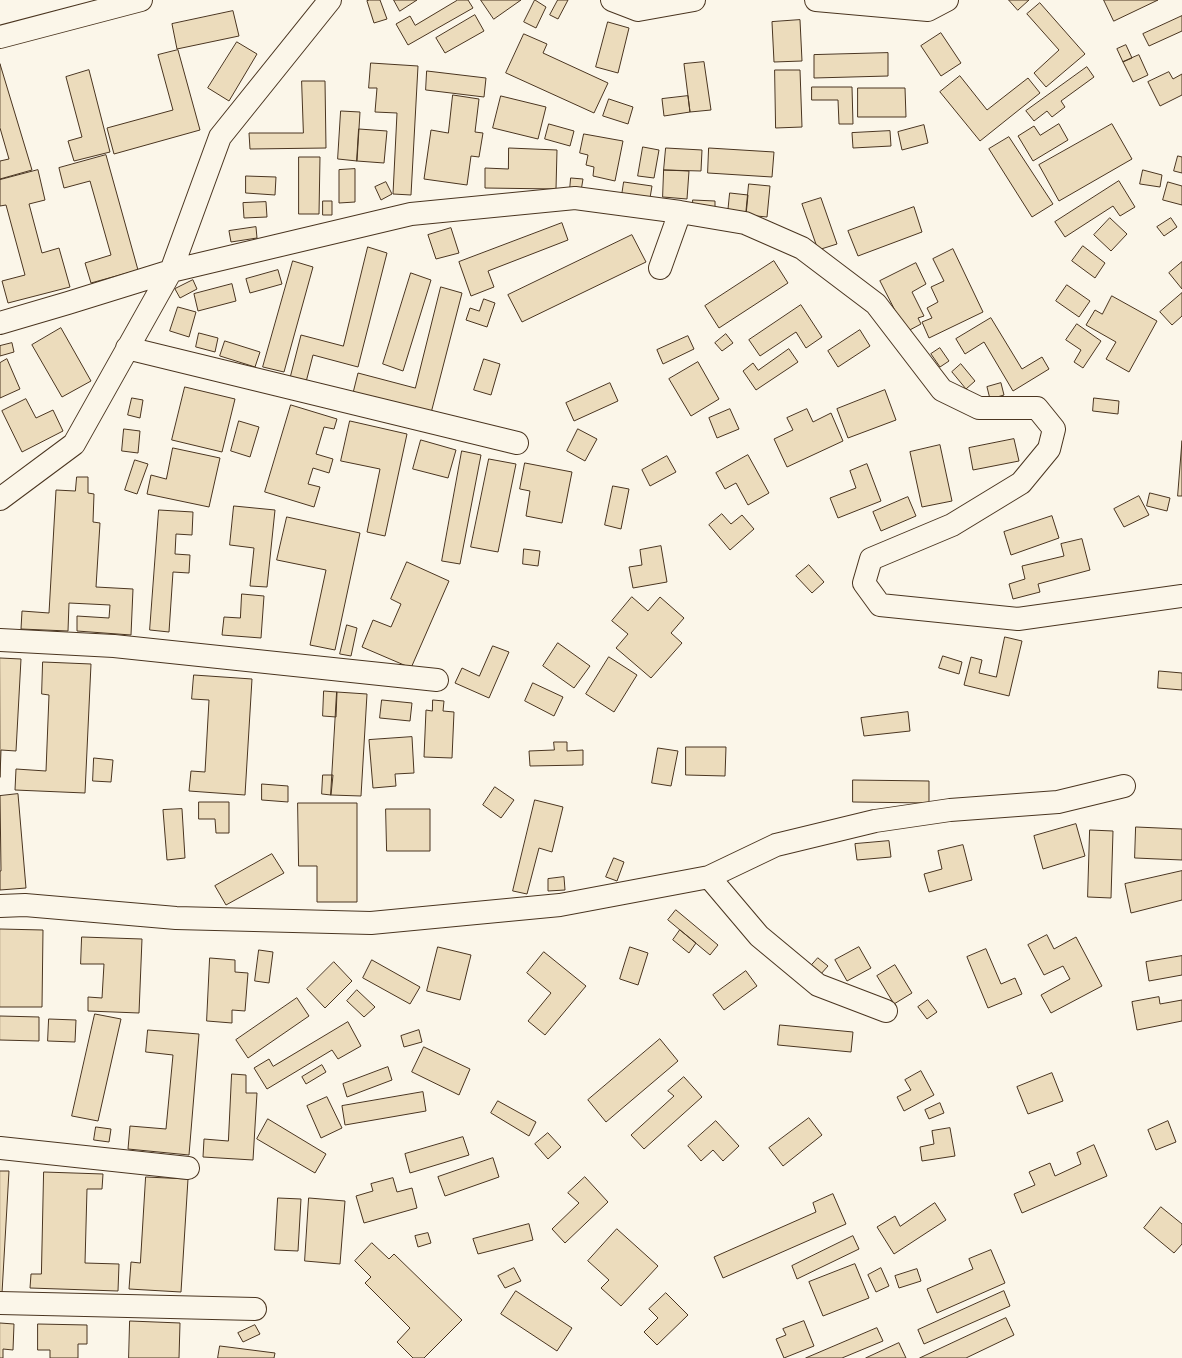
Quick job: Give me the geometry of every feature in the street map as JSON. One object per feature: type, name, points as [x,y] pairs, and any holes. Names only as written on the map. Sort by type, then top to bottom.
[{"type":"street","points":[[0,37],[141,0]]},
{"type":"street","points":[[0,499],[74,444],[170,271],[220,137],[330,0]]},
{"type":"street","points":[[612,0],[638,10],[694,0]]},
{"type":"street","points":[[816,0],[928,10],[947,0]]},
{"type":"street","points":[[0,322],[68,303],[170,271],[411,214],[575,198],[680,212],[746,223],[802,248],[876,304],[942,390],[979,408],[1037,408],[1054,429],[1049,449],[1021,483],[952,525],[871,559],[864,583],[880,605],[1018,619],[1182,596]]},
{"type":"street","points":[[660,268],[680,212]]},
{"type":"street","points":[[127,348],[516,443]]},
{"type":"street","points":[[0,640],[114,646],[437,680]]},
{"type":"street","points":[[0,906],[25,905],[176,918],[371,923],[560,905],[709,877],[776,845],[875,821],[950,810],[1058,802],[1124,786]]},
{"type":"street","points":[[709,877],[759,936],[818,985],[886,1011]]},
{"type":"street","points":[[0,1148],[188,1168]]},
{"type":"street","points":[[0,1303],[255,1309]]},
{"type":"building","points":[[380,0],[387,19],[374,23],[367,1]]},
{"type":"building","points":[[394,0],[417,0],[400,11]]},
{"type":"building","points":[[458,0],[468,0],[473,8],[408,45],[396,24],[410,16],[415,25]]},
{"type":"building","points":[[481,0],[521,0],[494,19]]},
{"type":"building","points":[[535,0],[546,7],[536,28],[524,22]]},
{"type":"building","points":[[558,0],[568,0],[558,19],[550,15]]},
{"type":"building","points":[[1009,0],[1029,0],[1018,10]]},
{"type":"building","points":[[1104,0],[1158,0],[1114,21]]},
{"type":"building","points":[[1040,3],[1085,54],[1046,87],[1034,73],[1059,50],[1027,14]]},
{"type":"building","points":[[233,11],[239,36],[177,49],[172,24]]},
{"type":"building","points":[[475,15],[484,31],[445,53],[436,38]]},
{"type":"building","points":[[1182,16],[1182,31],[1149,46],[1143,34]]},
{"type":"building","points":[[800,20],[802,61],[774,62],[772,22]]},
{"type":"building","points":[[608,22],[629,28],[618,73],[596,67]]},
{"type":"building","points":[[941,33],[961,63],[941,76],[921,46]]},
{"type":"building","points":[[524,34],[547,44],[543,53],[608,83],[594,113],[506,73]]},
{"type":"building","points":[[237,42],[257,54],[229,101],[208,88]]},
{"type":"building","points":[[1126,45],[1132,58],[1123,62],[1117,49]]},
{"type":"building","points":[[178,50],[200,130],[114,154],[107,128],[173,110],[158,55]]},
{"type":"building","points":[[888,53],[888,76],[814,78],[814,55]]},
{"type":"building","points":[[1139,55],[1148,75],[1133,82],[1123,62]]},
{"type":"building","points":[[704,62],[711,110],[690,112],[684,64]]},
{"type":"building","points":[[371,63],[418,66],[411,195],[393,194],[397,113],[375,112],[377,88],[369,88]]},
{"type":"building","points":[[0,64],[32,170],[0,179],[0,161],[9,159],[0,128]]},
{"type":"building","points":[[1087,67],[1094,77],[1061,101],[1065,107],[1052,117],[1047,111],[1034,121],[1026,111]]},
{"type":"building","points":[[89,70],[110,152],[74,161],[68,141],[82,137],[66,77]]},
{"type":"building","points":[[775,70],[800,70],[802,127],[776,128]]},
{"type":"building","points":[[427,71],[486,78],[484,97],[426,90]]},
{"type":"building","points":[[1169,72],[1173,79],[1182,74],[1182,95],[1160,106],[1148,82]]},
{"type":"building","points":[[960,76],[987,110],[1028,78],[1040,93],[980,141],[940,92]]},
{"type":"building","points":[[302,81],[325,81],[326,148],[250,149],[249,133],[303,133]]},
{"type":"building","points":[[812,87],[852,87],[853,124],[839,124],[838,100],[812,100]]},
{"type":"building","points":[[858,88],[905,88],[906,117],[858,117]]},
{"type":"building","points":[[453,95],[479,99],[475,132],[483,133],[479,157],[471,156],[467,185],[424,179],[431,130],[448,133]]},
{"type":"building","points":[[501,96],[546,107],[538,139],[493,128]]},
{"type":"building","points":[[688,96],[690,112],[664,116],[662,99]]},
{"type":"building","points":[[609,99],[633,107],[628,124],[603,116]]},
{"type":"building","points":[[341,111],[360,112],[357,161],[338,159]]},
{"type":"building","points":[[549,124],[574,131],[570,146],[545,139]]},
{"type":"building","points":[[1059,124],[1068,140],[1033,161],[1018,136],[1034,126],[1040,135]]},
{"type":"building","points":[[1112,124],[1132,159],[1059,201],[1039,165]]},
{"type":"building","points":[[924,125],[928,143],[902,150],[898,132]]},
{"type":"building","points":[[359,129],[387,131],[384,163],[357,161]]},
{"type":"building","points":[[890,131],[891,146],[853,148],[852,133]]},
{"type":"building","points":[[584,134],[623,141],[615,181],[593,176],[594,167],[586,165],[588,155],[580,153]]},
{"type":"building","points":[[1009,137],[1053,204],[1032,217],[989,149]]},
{"type":"building","points":[[643,147],[659,150],[654,178],[638,176]]},
{"type":"building","points":[[509,148],[557,150],[556,189],[485,188],[485,168],[508,169]]},
{"type":"building","points":[[666,148],[702,150],[701,171],[664,170]]},
{"type":"building","points":[[709,148],[774,152],[772,177],[708,173]]},
{"type":"building","points":[[106,155],[138,270],[91,283],[85,263],[111,255],[90,181],[64,188],[59,168]]},
{"type":"building","points":[[1178,156],[1182,157],[1182,173],[1174,171]]},
{"type":"building","points":[[299,157],[320,157],[319,214],[299,214]]},
{"type":"building","points":[[355,169],[355,202],[339,203],[339,170]]},
{"type":"building","points":[[38,170],[45,200],[29,204],[42,253],[59,248],[70,287],[8,303],[2,281],[25,275],[6,205],[0,206],[0,180]]},
{"type":"building","points":[[664,170],[689,171],[687,199],[663,197]]},
{"type":"building","points":[[1143,170],[1162,175],[1160,187],[1140,184]]},
{"type":"building","points":[[246,176],[276,177],[275,195],[246,193]]},
{"type":"building","points":[[571,178],[583,179],[581,191],[570,190]]},
{"type":"building","points":[[1119,181],[1135,207],[1120,216],[1113,206],[1065,237],[1055,222]]},
{"type":"building","points":[[386,182],[392,194],[381,200],[375,187]]},
{"type":"building","points":[[624,182],[652,186],[650,198],[622,195]]},
{"type":"building","points":[[1168,182],[1182,186],[1182,205],[1163,200]]},
{"type":"building","points":[[749,184],[770,186],[767,217],[746,215]]},
{"type":"building","points":[[730,193],[748,195],[746,215],[728,213]]},
{"type":"building","points":[[821,198],[837,244],[818,250],[802,204]]},
{"type":"building","points":[[693,200],[715,201],[715,210],[693,210]]},
{"type":"building","points":[[323,201],[332,201],[332,215],[323,215]]},
{"type":"building","points":[[266,202],[267,217],[244,218],[243,203]]},
{"type":"building","points":[[914,207],[922,232],[858,256],[848,231]]},
{"type":"building","points":[[1110,218],[1127,234],[1111,251],[1094,235]]},
{"type":"building","points":[[1171,218],[1177,227],[1164,236],[1157,227]]},
{"type":"building","points":[[562,223],[568,240],[488,271],[494,287],[471,296],[459,262]]},
{"type":"building","points":[[256,227],[257,238],[231,242],[229,231]]},
{"type":"building","points":[[451,228],[459,253],[436,259],[428,235]]},
{"type":"building","points":[[632,235],[646,262],[522,322],[508,295]]},
{"type":"building","points":[[1083,246],[1105,263],[1095,278],[1072,261]]},
{"type":"building","points":[[368,247],[387,253],[358,367],[313,355],[306,382],[290,378],[301,335],[343,346]]},
{"type":"building","points":[[953,249],[983,312],[929,338],[922,322],[932,318],[927,308],[938,302],[931,287],[944,281],[933,259]]},
{"type":"building","points":[[293,261],[313,267],[284,372],[263,367]]},
{"type":"building","points":[[774,261],[788,283],[719,328],[705,306]]},
{"type":"building","points":[[1182,262],[1182,289],[1169,273]]},
{"type":"building","points":[[916,263],[926,284],[912,292],[924,316],[918,318],[921,324],[906,332],[880,281]]},
{"type":"building","points":[[278,270],[282,284],[250,293],[246,279]]},
{"type":"building","points":[[411,273],[431,280],[403,371],[383,364]]},
{"type":"building","points":[[193,280],[197,289],[180,298],[175,289]]},
{"type":"building","points":[[232,284],[236,301],[198,311],[194,294]]},
{"type":"building","points":[[1067,285],[1090,301],[1079,317],[1056,301]]},
{"type":"building","points":[[441,287],[462,293],[430,417],[352,397],[358,373],[415,388]]},
{"type":"building","points":[[1182,293],[1182,316],[1172,325],[1160,312]]},
{"type":"building","points":[[1112,296],[1157,321],[1129,372],[1106,359],[1116,342],[1086,325],[1095,310],[1102,314]]},
{"type":"building","points":[[484,299],[495,303],[487,327],[466,320],[470,308],[479,311]]},
{"type":"building","points":[[801,305],[822,337],[806,348],[796,332],[760,356],[749,340]]},
{"type":"building","points":[[178,307],[196,312],[189,337],[170,331]]},
{"type":"building","points":[[991,318],[1022,369],[1042,357],[1049,369],[1013,391],[984,342],[965,354],[956,339]]},
{"type":"building","points":[[1077,324],[1101,341],[1083,368],[1074,362],[1081,350],[1066,340]]},
{"type":"building","points":[[61,328],[91,381],[62,397],[32,345]]},
{"type":"building","points":[[860,330],[870,346],[838,367],[828,351]]},
{"type":"building","points":[[199,333],[218,338],[215,352],[196,347]]},
{"type":"building","points":[[726,334],[733,343],[722,351],[715,343]]},
{"type":"building","points":[[688,336],[694,349],[663,364],[657,350]]},
{"type":"building","points":[[225,341],[260,352],[255,367],[220,356]]},
{"type":"building","points":[[12,343],[14,352],[0,356],[0,346]]},
{"type":"building","points":[[940,348],[949,361],[940,367],[931,354]]},
{"type":"building","points":[[789,349],[798,362],[756,390],[743,371],[753,363],[758,370]]},
{"type":"building","points":[[7,359],[20,389],[0,398],[0,363]]},
{"type":"building","points":[[484,359],[500,364],[491,395],[474,390]]},
{"type":"building","points":[[698,362],[719,399],[691,416],[669,379]]},
{"type":"building","points":[[961,364],[975,381],[966,389],[952,372]]},
{"type":"building","points":[[610,383],[618,401],[574,421],[566,403]]},
{"type":"building","points":[[1001,383],[1004,395],[990,399],[987,387]]},
{"type":"building","points":[[185,387],[235,399],[222,452],[172,440]]},
{"type":"building","points":[[885,390],[896,420],[848,438],[837,409]]},
{"type":"building","points":[[132,398],[143,400],[140,418],[128,415]]},
{"type":"building","points":[[1094,398],[1119,401],[1118,414],[1093,411]]},
{"type":"building","points":[[26,399],[36,418],[53,410],[63,431],[22,452],[2,411]]},
{"type":"building","points":[[291,405],[337,419],[334,429],[324,427],[316,454],[333,459],[329,473],[313,468],[308,484],[320,487],[314,507],[265,492]]},
{"type":"building","points":[[730,409],[739,429],[717,438],[709,418]]},
{"type":"building","points":[[807,409],[813,422],[831,413],[843,441],[787,467],[774,439],[793,430],[787,418]]},
{"type":"building","points":[[239,421],[259,427],[250,457],[231,451]]},
{"type":"building","points":[[350,421],[407,434],[385,536],[367,532],[380,469],[341,461]]},
{"type":"building","points":[[124,429],[140,431],[138,453],[122,451]]},
{"type":"building","points":[[578,429],[597,439],[585,461],[567,451]]},
{"type":"building","points":[[1014,439],[1019,461],[973,470],[969,448]]},
{"type":"building","points":[[421,440],[456,450],[448,478],[413,469]]},
{"type":"building","points":[[1182,441],[1182,496],[1178,496]]},
{"type":"building","points":[[940,445],[952,501],[922,507],[910,452]]},
{"type":"building","points":[[173,448],[220,458],[209,507],[147,494],[151,475],[166,479]]},
{"type":"building","points":[[462,451],[481,455],[460,564],[442,561]]},
{"type":"building","points":[[748,455],[769,493],[748,505],[736,483],[725,489],[716,473]]},
{"type":"building","points":[[667,456],[676,472],[650,486],[642,470]]},
{"type":"building","points":[[489,459],[516,464],[498,552],[471,547]]},
{"type":"building","points":[[135,460],[148,464],[137,494],[125,490]]},
{"type":"building","points":[[525,463],[572,472],[562,523],[526,516],[530,491],[520,489]]},
{"type":"building","points":[[867,464],[881,501],[838,518],[830,498],[856,488],[850,471]]},
{"type":"building","points":[[77,477],[88,477],[88,493],[94,494],[93,522],[100,523],[96,587],[133,589],[131,635],[77,631],[77,616],[109,618],[110,605],[69,603],[68,631],[21,629],[22,611],[49,613],[56,490],[75,491]]},
{"type":"building","points":[[613,486],[629,489],[621,529],[605,525]]},
{"type":"building","points":[[1150,493],[1170,498],[1167,511],[1147,506]]},
{"type":"building","points":[[1139,496],[1149,515],[1124,527],[1114,509]]},
{"type":"building","points":[[908,497],[916,516],[881,531],[873,512]]},
{"type":"building","points":[[234,506],[275,510],[267,587],[250,586],[254,548],[230,545]]},
{"type":"building","points":[[159,510],[193,512],[192,535],[176,534],[175,554],[190,555],[189,573],[173,572],[169,632],[150,630]]},
{"type":"building","points":[[722,514],[731,524],[742,515],[754,529],[730,550],[709,525]]},
{"type":"building","points":[[1052,516],[1059,538],[1011,555],[1004,532]]},
{"type":"building","points":[[287,517],[360,533],[335,650],[310,645],[326,570],[277,560]]},
{"type":"building","points":[[1082,539],[1090,570],[1038,584],[1040,592],[1013,599],[1009,584],[1025,579],[1022,566],[1064,556],[1061,544]]},
{"type":"building","points":[[661,546],[667,582],[633,588],[629,567],[642,565],[640,550]]},
{"type":"building","points":[[524,549],[540,551],[538,566],[523,564]]},
{"type":"building","points":[[407,562],[449,581],[411,668],[362,647],[373,620],[391,627],[401,604],[391,599]]},
{"type":"building","points":[[809,565],[824,582],[812,593],[796,576]]},
{"type":"building","points":[[242,594],[264,596],[261,638],[222,635],[224,617],[240,618]]},
{"type":"building","points":[[632,597],[648,611],[660,597],[684,618],[671,633],[682,643],[651,678],[616,648],[628,634],[612,621]]},
{"type":"building","points":[[347,625],[357,628],[351,656],[340,654]]},
{"type":"building","points":[[1005,637],[1022,641],[1009,696],[964,685],[971,657],[982,660],[979,673],[996,677]]},
{"type":"building","points":[[558,643],[590,666],[574,688],[543,666]]},
{"type":"building","points":[[493,646],[509,652],[489,698],[455,683],[462,668],[479,676]]},
{"type":"building","points":[[943,656],[962,662],[959,674],[939,668]]},
{"type":"building","points":[[609,657],[637,675],[614,712],[586,694]]},
{"type":"building","points":[[0,658],[21,659],[16,751],[1,750],[0,777]]},
{"type":"building","points":[[43,662],[91,664],[85,793],[15,790],[16,769],[46,771],[49,695],[42,694]]},
{"type":"building","points":[[1159,671],[1182,673],[1182,690],[1158,688]]},
{"type":"building","points":[[194,675],[252,679],[245,795],[189,791],[191,771],[205,772],[209,700],[192,699]]},
{"type":"building","points":[[533,683],[563,697],[554,716],[525,701]]},
{"type":"building","points":[[324,691],[337,692],[336,717],[323,716]]},
{"type":"building","points":[[337,692],[367,694],[361,796],[331,795]]},
{"type":"building","points":[[382,700],[412,703],[410,721],[380,718]]},
{"type":"building","points":[[433,700],[444,701],[443,711],[454,712],[452,758],[424,757],[426,710],[432,711]]},
{"type":"building","points":[[908,712],[910,731],[864,736],[861,718]]},
{"type":"building","points":[[412,737],[414,773],[395,774],[396,786],[373,788],[369,740]]},
{"type":"building","points":[[554,742],[567,742],[567,751],[583,750],[583,765],[530,766],[529,751],[554,750]]},
{"type":"building","points":[[686,747],[726,747],[725,776],[686,775]]},
{"type":"building","points":[[658,748],[678,751],[671,786],[652,783]]},
{"type":"building","points":[[94,758],[113,760],[111,782],[93,781]]},
{"type":"building","points":[[323,775],[333,775],[331,795],[322,794]]},
{"type":"building","points":[[853,780],[929,781],[929,803],[853,802]]},
{"type":"building","points":[[262,784],[288,786],[288,802],[262,800]]},
{"type":"building","points":[[495,787],[514,800],[501,818],[483,805]]},
{"type":"building","points":[[18,794],[26,888],[0,890],[0,796]]},
{"type":"building","points":[[535,800],[563,807],[552,852],[539,848],[527,894],[513,891]]},
{"type":"building","points":[[199,802],[229,802],[229,833],[216,833],[215,819],[199,819]]},
{"type":"building","points":[[298,803],[357,803],[357,902],[317,902],[317,866],[299,866]]},
{"type":"building","points":[[182,809],[185,858],[167,860],[163,810]]},
{"type":"building","points":[[386,809],[430,809],[430,851],[387,851]]},
{"type":"building","points":[[1076,824],[1085,856],[1043,869],[1034,836]]},
{"type":"building","points":[[1136,827],[1182,829],[1182,860],[1135,858]]},
{"type":"building","points":[[1090,830],[1113,831],[1111,898],[1088,897]]},
{"type":"building","points":[[889,841],[891,857],[857,860],[855,844]]},
{"type":"building","points":[[963,845],[972,880],[929,892],[924,874],[942,869],[938,851]]},
{"type":"building","points":[[272,854],[284,873],[226,905],[215,886]]},
{"type":"building","points":[[614,858],[624,862],[617,881],[606,877]]},
{"type":"building","points":[[1182,871],[1182,900],[1131,913],[1125,884]]},
{"type":"building","points":[[564,877],[565,890],[548,891],[548,879]]},
{"type":"building","points":[[676,910],[718,945],[710,955],[668,920]]},
{"type":"building","points":[[0,929],[43,930],[42,1007],[0,1007]]},
{"type":"building","points":[[680,930],[696,943],[689,953],[673,940]]},
{"type":"building","points":[[1047,935],[1054,949],[1076,937],[1102,986],[1051,1013],[1041,995],[1070,979],[1063,966],[1044,975],[1028,945]]},
{"type":"building","points":[[82,937],[142,939],[139,1013],[88,1011],[88,997],[102,998],[104,964],[81,964]]},
{"type":"building","points":[[438,947],[471,955],[460,1000],[427,991]]},
{"type":"building","points":[[630,947],[648,953],[638,985],[620,979]]},
{"type":"building","points":[[859,947],[871,968],[847,981],[835,960]]},
{"type":"building","points":[[986,949],[1001,984],[1015,978],[1022,994],[988,1008],[967,957]]},
{"type":"building","points":[[259,950],[273,952],[269,983],[255,981]]},
{"type":"building","points":[[544,952],[586,986],[545,1035],[528,1021],[551,993],[527,973]]},
{"type":"building","points":[[1182,956],[1182,975],[1149,981],[1146,962]]},
{"type":"building","points":[[210,958],[235,960],[235,972],[248,973],[245,1011],[232,1010],[232,1023],[207,1021]]},
{"type":"building","points":[[818,958],[828,966],[820,975],[810,967]]},
{"type":"building","points":[[372,960],[420,987],[410,1004],[363,978]]},
{"type":"building","points":[[334,962],[352,981],[325,1008],[307,989]]},
{"type":"building","points":[[895,965],[912,993],[894,1004],[877,976]]},
{"type":"building","points":[[746,971],[757,986],[724,1010],[713,995]]},
{"type":"building","points":[[357,990],[375,1007],[364,1017],[347,1001]]},
{"type":"building","points":[[1159,997],[1160,1004],[1182,1000],[1182,1021],[1137,1030],[1132,1002]]},
{"type":"building","points":[[297,998],[309,1016],[248,1058],[236,1040]]},
{"type":"building","points":[[928,1000],[937,1012],[927,1019],[918,1007]]},
{"type":"building","points":[[95,1014],[121,1019],[98,1121],[72,1116]]},
{"type":"building","points":[[0,1016],[39,1017],[39,1041],[0,1040]]},
{"type":"building","points":[[49,1019],[76,1020],[75,1042],[48,1041]]},
{"type":"building","points":[[348,1022],[361,1046],[338,1059],[332,1050],[267,1089],[254,1068],[269,1059],[273,1066]]},
{"type":"building","points":[[780,1025],[853,1032],[851,1052],[778,1045]]},
{"type":"building","points":[[148,1030],[199,1034],[189,1155],[128,1149],[130,1126],[166,1129],[173,1055],[146,1052]]},
{"type":"building","points":[[419,1030],[422,1042],[404,1047],[401,1036]]},
{"type":"building","points":[[660,1039],[678,1061],[606,1122],[588,1100]]},
{"type":"building","points":[[424,1047],[470,1069],[459,1095],[412,1072]]},
{"type":"building","points":[[322,1065],[326,1072],[306,1084],[302,1077]]},
{"type":"building","points":[[388,1067],[392,1080],[347,1097],[343,1084]]},
{"type":"building","points":[[921,1071],[934,1095],[904,1111],[897,1097],[911,1090],[905,1080]]},
{"type":"building","points":[[1052,1073],[1063,1101],[1028,1114],[1017,1087]]},
{"type":"building","points":[[232,1074],[246,1075],[246,1093],[257,1093],[253,1160],[203,1157],[204,1139],[228,1141]]},
{"type":"building","points":[[684,1077],[702,1097],[644,1149],[631,1135],[674,1096],[668,1091]]},
{"type":"building","points":[[423,1092],[426,1111],[345,1125],[342,1106]]},
{"type":"building","points":[[327,1097],[342,1128],[321,1138],[307,1106]]},
{"type":"building","points":[[498,1101],[536,1122],[529,1136],[491,1113]]},
{"type":"building","points":[[940,1103],[944,1113],[929,1119],[925,1110]]},
{"type":"building","points":[[809,1118],[822,1135],[783,1166],[769,1148]]},
{"type":"building","points":[[268,1119],[326,1154],[315,1173],[257,1139]]},
{"type":"building","points":[[716,1121],[739,1146],[723,1161],[713,1150],[701,1161],[688,1146]]},
{"type":"building","points":[[1168,1121],[1176,1142],[1156,1150],[1148,1130]]},
{"type":"building","points":[[96,1127],[111,1129],[109,1142],[94,1140]]},
{"type":"building","points":[[950,1128],[955,1156],[922,1161],[920,1147],[934,1144],[932,1131]]},
{"type":"building","points":[[548,1133],[561,1147],[548,1159],[535,1144]]},
{"type":"building","points":[[463,1137],[469,1155],[410,1173],[405,1154]]},
{"type":"building","points":[[1094,1145],[1107,1176],[1022,1213],[1014,1194],[1035,1185],[1029,1172],[1050,1163],[1055,1176],[1081,1164],[1077,1153]]},
{"type":"building","points":[[493,1158],[499,1177],[445,1196],[438,1177]]},
{"type":"building","points":[[0,1171],[9,1171],[2,1293],[0,1293]]},
{"type":"building","points":[[44,1172],[103,1174],[102,1189],[87,1189],[85,1263],[119,1264],[118,1291],[30,1288],[31,1274],[41,1274]]},
{"type":"building","points":[[146,1177],[188,1179],[181,1292],[129,1289],[131,1262],[140,1263]]},
{"type":"building","points":[[585,1177],[608,1202],[565,1243],[552,1229],[579,1203],[568,1193]]},
{"type":"building","points":[[393,1178],[397,1192],[412,1188],[417,1208],[364,1223],[356,1196],[373,1191],[371,1184]]},
{"type":"building","points":[[833,1194],[846,1224],[723,1278],[714,1257],[816,1212],[813,1203]]},
{"type":"building","points":[[278,1198],[301,1199],[298,1251],[275,1250]]},
{"type":"building","points":[[309,1198],[345,1201],[340,1264],[305,1261]]},
{"type":"building","points":[[935,1203],[946,1220],[894,1254],[877,1227],[895,1216],[900,1226]]},
{"type":"building","points":[[1161,1207],[1182,1224],[1182,1244],[1174,1253],[1144,1228]]},
{"type":"building","points":[[529,1224],[533,1240],[478,1254],[473,1239]]},
{"type":"building","points":[[617,1229],[658,1266],[621,1306],[601,1288],[609,1280],[588,1261]]},
{"type":"building","points":[[428,1233],[431,1243],[418,1247],[415,1236]]},
{"type":"building","points":[[853,1236],[859,1249],[797,1279],[792,1266]]},
{"type":"building","points":[[372,1243],[389,1259],[394,1254],[462,1320],[424,1358],[413,1358],[397,1342],[410,1328],[365,1283],[371,1277],[355,1261]]},
{"type":"building","points":[[991,1250],[1005,1283],[937,1313],[927,1289],[973,1269],[969,1259]]},
{"type":"building","points":[[855,1264],[869,1298],[823,1316],[809,1282]]},
{"type":"building","points":[[514,1268],[521,1281],[505,1288],[498,1276]]},
{"type":"building","points":[[881,1268],[889,1286],[876,1292],[868,1275]]},
{"type":"building","points":[[917,1269],[921,1281],[899,1288],[895,1276]]},
{"type":"building","points":[[516,1291],[572,1328],[557,1351],[501,1314]]},
{"type":"building","points":[[1004,1291],[1010,1306],[924,1344],[918,1330]]},
{"type":"building","points":[[666,1293],[688,1315],[657,1345],[644,1332],[658,1318],[649,1309]]},
{"type":"building","points":[[1006,1318],[1014,1335],[966,1358],[920,1358]]},
{"type":"building","points":[[130,1321],[180,1323],[179,1358],[129,1358]]},
{"type":"building","points":[[804,1321],[814,1346],[784,1358],[776,1339],[786,1335],[783,1329]]},
{"type":"building","points":[[0,1323],[14,1324],[13,1350],[3,1349],[3,1358],[0,1358]]},
{"type":"building","points":[[38,1324],[87,1325],[87,1344],[78,1344],[78,1358],[50,1358],[50,1350],[38,1350]]},
{"type":"building","points":[[255,1325],[260,1334],[243,1342],[238,1333]]},
{"type":"building","points":[[877,1328],[883,1341],[842,1358],[806,1358]]},
{"type":"building","points":[[899,1343],[906,1358],[866,1358]]},
{"type":"building","points":[[220,1346],[275,1353],[274,1358],[218,1358]]}]
